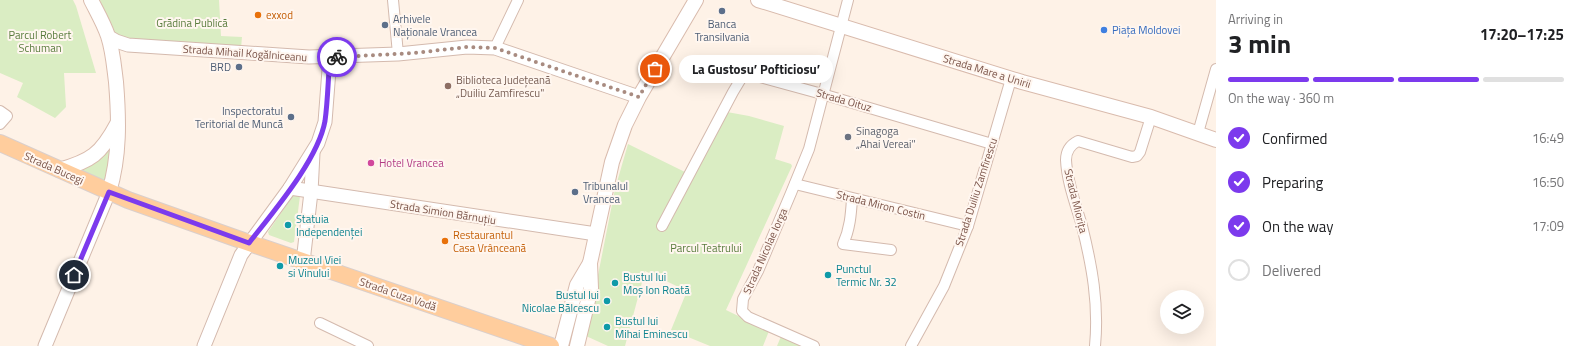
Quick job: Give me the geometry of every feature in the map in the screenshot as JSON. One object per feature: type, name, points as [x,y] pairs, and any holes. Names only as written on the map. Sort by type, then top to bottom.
[{"type":"main road","points":[[92,0],[108,37],[114,64],[118,122],[116,164],[109,192]]},
{"type":"main road","points":[[577,346],[591,288],[590,263],[618,145],[625,125],[639,97],[696,0]]},
{"type":"main road","name":"Strada Mare a Unirii","points":[[758,0],[1011,78],[1150,117],[1216,140]]},
{"type":"main road","points":[[59,170],[77,165],[98,152],[107,143],[118,122]]},
{"type":"main road","name":"Strada Bucegi","points":[[0,143],[109,192]]},
{"type":"main road","name":"Strada Cuza Vodă","points":[[109,192],[303,262],[551,346]]},
{"type":"main road","points":[[561,346],[577,285],[590,263]]},
{"type":"street","points":[[393,0],[398,54]]},
{"type":"street","points":[[495,48],[518,0]]},
{"type":"street","points":[[795,184],[809,149],[822,94],[848,0]]},
{"type":"street","name":"Strada Mihail Kogălniceanu","points":[[108,37],[128,44],[255,54],[330,57],[398,54],[467,47],[495,48],[639,97]]},
{"type":"street","points":[[204,346],[241,255],[290,188],[318,144],[325,122],[330,57]]},
{"type":"street","points":[[1198,133],[1216,69]]},
{"type":"street","name":"Strada Oituz","points":[[662,226],[733,92],[742,77],[749,74],[759,75],[992,144]]},
{"type":"street","name":"Strada Duiliu Zamfirescu","points":[[911,346],[944,286],[968,226],[1011,78]]},
{"type":"street","points":[[0,111],[7,116],[0,124]]},
{"type":"street","name":"Strada Miorița","points":[[1096,346],[1097,312],[1093,271],[1069,179],[1066,160],[1067,153],[1071,144],[1078,140],[1132,157],[1137,156],[1140,152],[1150,117]]},
{"type":"street","points":[[303,262],[311,192],[313,153]]},
{"type":"street","name":"Strada Miron Costin","points":[[795,184],[968,226]]},
{"type":"street","name":"Strada Nicolae Iorga","points":[[795,184],[758,271],[743,299],[742,311],[748,317],[814,346]]},
{"type":"street","name":"Strada Simion Bărnuțiu","points":[[290,188],[596,234]]},
{"type":"street","points":[[45,346],[109,192]]},
{"type":"street","points":[[852,198],[851,216],[843,244],[891,250]]},
{"type":"street","points":[[320,323],[368,346]]},
{"type":"green space","name":"Parcul Robert Schuman","points":[[0,0],[73,0],[76,6],[96,73],[64,73],[66,107],[55,118],[17,97],[23,83],[0,73]]},
{"type":"green space","name":"Grădina Publică","points":[[100,0],[219,0],[221,36],[242,37],[241,48],[138,41],[112,33]]},
{"type":"green space","name":"Parcul Teatrului","points":[[727,112],[749,116],[784,126],[775,159],[791,164],[792,166],[726,310],[769,331],[763,346],[710,346],[671,330],[687,291],[645,271],[625,346],[608,346],[586,336],[615,189],[628,144],[685,172],[665,210],[659,230],[664,232]]},
{"type":"green space","points":[[118,122],[109,192],[59,170],[77,165]]},
{"type":"green space","points":[[294,194],[300,196],[294,242],[291,243],[269,235],[268,232]]},
{"type":"green space","points":[[782,334],[806,346],[777,346]]},
{"type":"way so far","points":[[337,57],[414,53],[467,47],[495,48],[639,97],[655,69]]},
{"type":"place","name":"Banca Transilvania","points":[[722,11]]},
{"type":"place","name":"exxod","points":[[258,15]]},
{"type":"place","name":"Arhivele Naționale Vrancea","points":[[385,25]]},
{"type":"place","name":"Piața Moldovei","points":[[1104,30]]},
{"type":"place","name":"BRD","points":[[239,67]]},
{"type":"place","name":"La Gustosu’ Pofticiosu’","points":[[655,69]]},
{"type":"place","name":"Biblioteca Județeană „Duiliu Zamfirescu\"","points":[[448,86]]},
{"type":"place","name":"Inspectoratul Teritorial de Muncă","points":[[291,117]]},
{"type":"place","name":"Sinagoga „Ahai Vereai\"","points":[[848,137]]},
{"type":"place","name":"Hotel Vrancea","points":[[371,163]]},
{"type":"place","name":"Tribunalul Vrancea","points":[[575,192]]},
{"type":"place","name":"Statuia Independenței","points":[[288,225]]},
{"type":"place","name":"Restaurantul Casa Vrânceană","points":[[445,241]]},
{"type":"place","name":"Muzeul Viei si Vinului","points":[[280,266]]},
{"type":"place","name":"Punctul Termic Nr. 32","points":[[828,275]]},
{"type":"place","name":"Bustul lui Moș Ion Roată","points":[[615,283]]},
{"type":"place","name":"Bustul lui Nicolae Bălcescu","points":[[607,301]]},
{"type":"place","name":"Bustul lui Mihai Eminescu","points":[[607,327]]},
{"type":"route","points":[[74,275],[109,192],[249,243],[290,188],[318,144],[325,122],[330,57],[337,57]]}]
